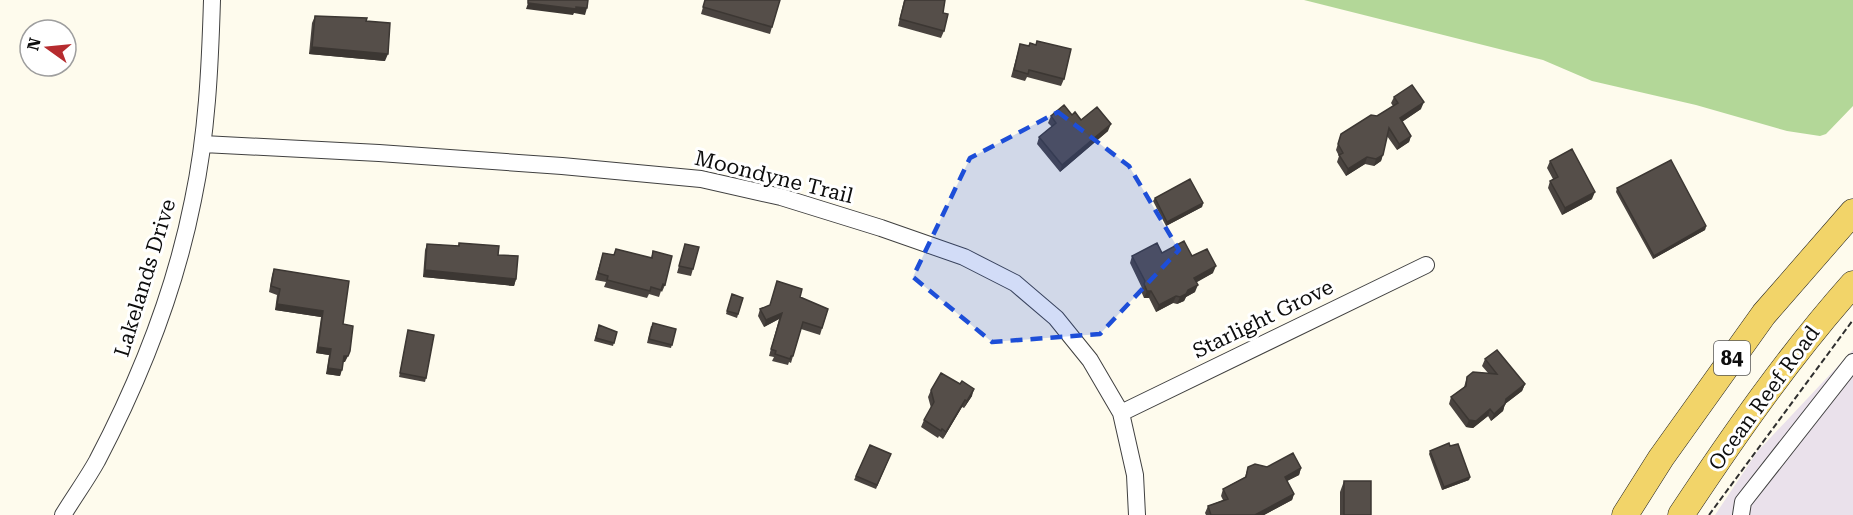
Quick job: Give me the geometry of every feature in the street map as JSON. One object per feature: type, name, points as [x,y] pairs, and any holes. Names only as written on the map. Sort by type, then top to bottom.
[{"type":"main road","name":"84","points":[[1625,515],[1667,449],[1764,314],[1853,212]]},
{"type":"main road","name":"Ocean Reef Road","points":[[1681,515],[1719,457],[1780,373],[1853,284]]},
{"type":"street","name":"Lakelands Drive","points":[[63,515],[96,462],[140,370],[168,296],[193,201],[202,144],[210,62],[212,0]]},
{"type":"street","name":"Moondyne Trail","points":[[202,144],[379,153],[701,179],[792,201],[881,228],[964,257],[1014,283],[1056,318],[1090,360],[1120,413],[1135,475],[1137,515]]},
{"type":"street","name":"Starlight Grove","points":[[1120,413],[1426,265]]},
{"type":"street","points":[[1741,515],[1743,502],[1853,362]]},
{"type":"path","points":[[1709,515],[1853,320]]},
{"type":"highlighted area","points":[[1058,112],[1129,166],[1179,250],[1100,334],[992,342],[913,277],[970,158]]},
{"type":"shaded area","points":[[1853,350],[1853,515],[1715,515],[1757,452]]},
{"type":"green space","points":[[1304,0],[1853,0],[1853,106],[1826,134],[1820,136],[1787,131],[1696,105],[1592,81],[1543,60]]},
{"type":"building","points":[[528,0],[588,0],[587,8],[576,7],[576,9],[528,3]]},
{"type":"building","points":[[705,0],[780,0],[772,27],[703,7]]},
{"type":"building","points":[[905,0],[945,0],[943,13],[948,14],[944,31],[900,19]]},
{"type":"building","points":[[315,16],[367,18],[366,21],[390,23],[388,54],[312,47]]},
{"type":"building","points":[[1037,41],[1071,49],[1064,79],[1029,70],[1028,74],[1014,70],[1020,44],[1036,45]]},
{"type":"building","points":[[1412,85],[1424,102],[1400,118],[1411,136],[1399,144],[1389,128],[1383,155],[1376,159],[1367,157],[1348,169],[1339,155],[1343,153],[1338,144],[1341,134],[1371,115],[1377,116],[1398,103],[1394,97]]},
{"type":"building","points":[[1064,105],[1072,115],[1075,112],[1081,120],[1097,107],[1111,124],[1062,165],[1039,137],[1056,123],[1051,116]]},
{"type":"building","points":[[1572,149],[1595,192],[1565,208],[1550,181],[1558,177],[1550,161]]},
{"type":"building","points":[[1671,160],[1706,226],[1654,256],[1617,188]]},
{"type":"building","points":[[1190,179],[1203,203],[1167,222],[1155,198]]},
{"type":"building","points":[[1184,241],[1192,256],[1207,249],[1216,266],[1194,278],[1198,285],[1188,290],[1186,294],[1176,296],[1159,305],[1151,291],[1147,291],[1145,281],[1132,256],[1157,243],[1162,253]]},
{"type":"building","points":[[459,243],[499,246],[498,255],[518,256],[516,279],[425,270],[427,244],[459,246]]},
{"type":"building","points":[[685,244],[699,247],[693,269],[679,266]]},
{"type":"building","points":[[616,249],[652,258],[653,251],[672,256],[665,285],[663,284],[661,290],[651,287],[650,291],[607,280],[608,276],[598,273],[603,253],[614,255]]},
{"type":"building","points":[[274,269],[349,281],[343,324],[353,326],[350,351],[348,356],[344,356],[342,370],[328,368],[331,349],[318,347],[323,311],[277,304],[280,289],[271,286]]},
{"type":"building","points":[[777,281],[802,289],[800,297],[828,309],[822,328],[803,322],[793,356],[790,359],[775,354],[776,351],[771,349],[782,313],[766,320],[760,309],[770,305]]},
{"type":"building","points":[[732,294],[743,298],[738,314],[727,311]]},
{"type":"building","points":[[653,323],[676,329],[672,345],[649,339]]},
{"type":"building","points":[[599,325],[617,332],[614,343],[596,338]]},
{"type":"building","points":[[408,330],[434,335],[426,378],[400,373]]},
{"type":"building","points":[[1497,350],[1525,384],[1506,399],[1505,404],[1494,414],[1490,409],[1476,421],[1469,420],[1451,397],[1466,386],[1467,377],[1473,372],[1497,374],[1485,359]]},
{"type":"building","points":[[941,373],[960,384],[962,381],[974,389],[946,432],[924,420],[934,402],[931,390]]},
{"type":"building","points":[[1449,443],[1450,446],[1458,444],[1470,477],[1444,487],[1430,451]]},
{"type":"building","points":[[870,445],[891,454],[877,485],[856,476]]},
{"type":"building","points":[[1293,453],[1301,468],[1285,477],[1294,494],[1255,515],[1211,515],[1208,506],[1228,499],[1223,489],[1246,477],[1248,467],[1255,464],[1267,467]]},
{"type":"building","points":[[1344,481],[1371,481],[1371,515],[1344,515]]}]
